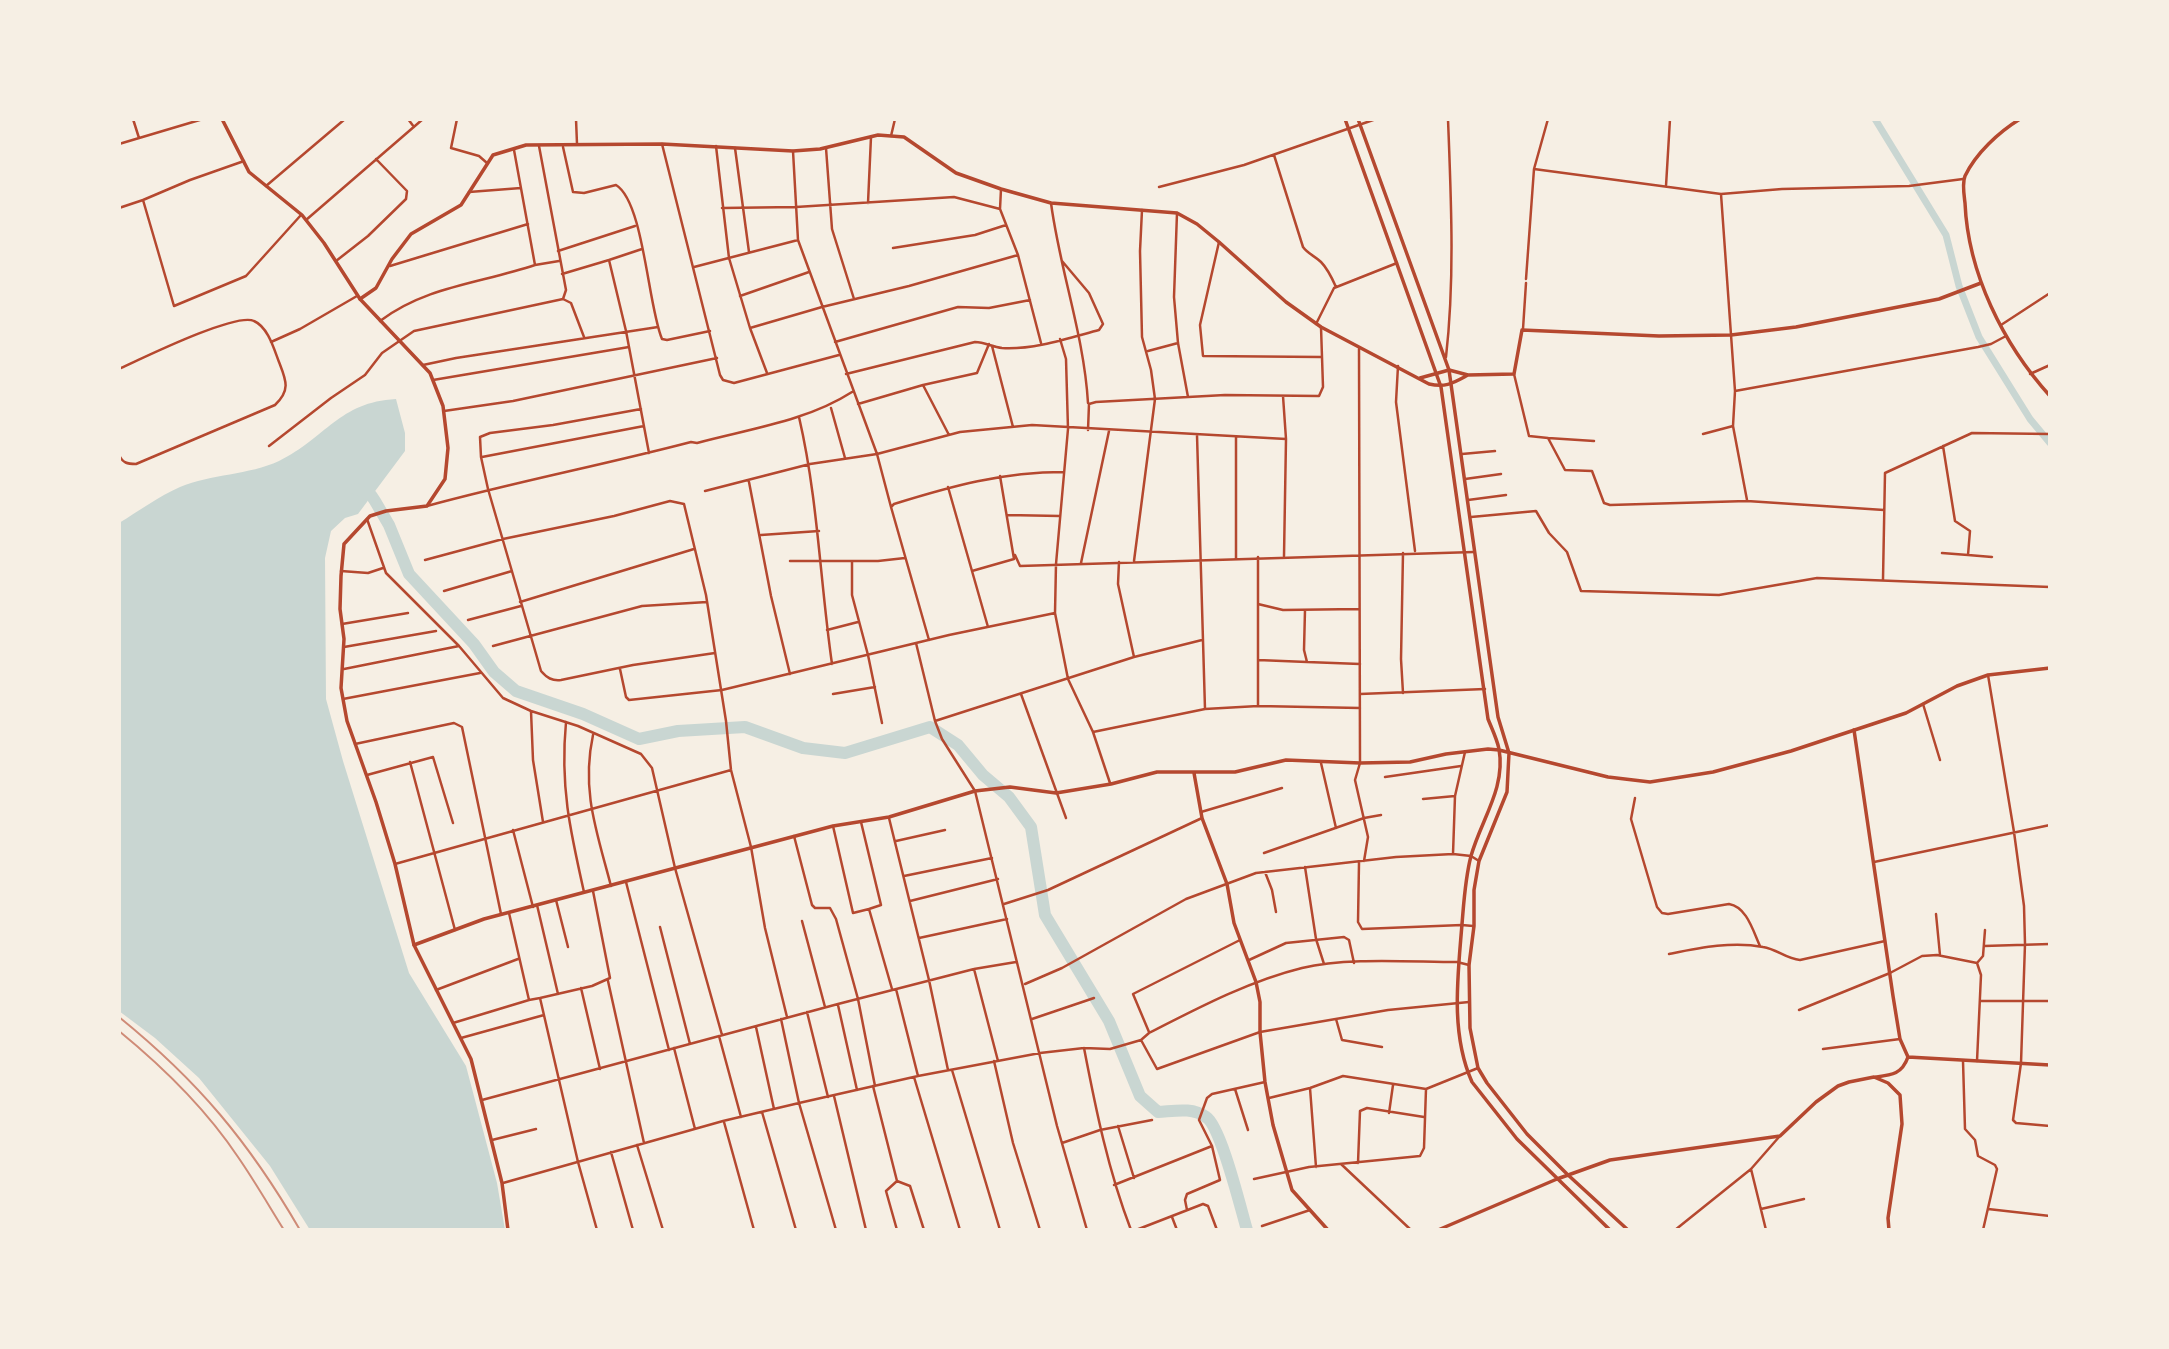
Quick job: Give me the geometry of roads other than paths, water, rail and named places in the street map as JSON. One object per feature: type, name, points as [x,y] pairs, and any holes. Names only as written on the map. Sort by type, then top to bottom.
[{"type":"main road","points":[[222,119],[249,172],[302,215],[359,297],[430,373],[444,411],[448,448],[445,479],[427,506],[386,511],[368,518],[344,544],[341,571],[344,646],[341,688],[347,721],[395,864],[414,945],[471,1059],[502,1183],[508,1230]]},
{"type":"main road","points":[[1345,119],[1441,387],[1488,719],[1499,750],[1498,788],[1471,856],[1464,887],[1457,962],[1458,1017],[1467,1071],[1472,1082],[1517,1139],[1610,1230]]},
{"type":"main road","points":[[1358,119],[1449,370],[1498,717],[1509,752],[1507,792],[1479,861],[1474,890],[1469,1002],[1470,1028],[1478,1068],[1527,1134],[1628,1230]]},
{"type":"main road","points":[[2020,119],[2002,130],[1964,178],[1966,227],[1981,283],[2006,336],[2030,374],[2050,396]]},
{"type":"main road","points":[[359,297],[376,288],[411,234],[461,205],[493,155],[526,145],[663,144],[793,150],[826,148],[871,137],[891,136],[904,137],[956,173],[1051,203],[1177,213],[1197,224],[1286,302],[1318,325],[1418,379],[1441,387],[1452,385],[1468,375]]},
{"type":"main road","points":[[1418,379],[1449,370],[1468,375],[1514,374],[1522,330],[1659,336],[1731,335],[1796,327],[1940,299],[1981,283]]},
{"type":"main road","points":[[1478,638],[1487,638]]},
{"type":"main road","points":[[414,945],[501,915],[833,826],[889,817],[975,791],[1010,787],[1056,793],[1111,785],[1157,772],[1235,772],[1286,760],[1410,762],[1465,752],[1499,750],[1608,777],[1650,782],[1713,772],[1854,730],[1906,713],[1957,686],[1988,675],[2050,669]]},
{"type":"main road","points":[[1438,1230],[1567,1174],[1610,1160],[1780,1136],[1816,1102],[1838,1086],[1895,1075],[1905,1065],[1908,1057],[1900,1039],[1889,973],[1854,730]]},
{"type":"main road","points":[[1194,773],[1202,818],[1227,884],[1234,923],[1256,982],[1260,1002],[1265,1082],[1273,1125],[1292,1190],[1328,1230]]},
{"type":"main road","points":[[1908,1057],[2050,1065]]},
{"type":"main road","points":[[1874,1077],[1888,1083],[1900,1095],[1902,1124],[1888,1219],[1889,1230]]},
{"type":"street","points":[[133,119],[139,138]]},
{"type":"street","points":[[119,144],[204,119]]},
{"type":"street","points":[[266,186],[345,119]]},
{"type":"street","points":[[408,119],[414,127]]},
{"type":"street","points":[[306,220],[424,119]]},
{"type":"street","points":[[457,119],[451,148],[478,156],[487,164]]},
{"type":"street","points":[[576,119],[577,146]]},
{"type":"street","points":[[891,136],[895,119]]},
{"type":"street","points":[[1159,187],[1244,165],[1376,119]]},
{"type":"street","points":[[1446,359],[1451,314],[1448,119]]},
{"type":"street","points":[[1522,330],[1534,169],[1548,119]]},
{"type":"street","points":[[1666,186],[1670,119]]},
{"type":"street","points":[[868,203],[871,137]]},
{"type":"street","points":[[663,144],[720,375],[729,383],[734,383],[839,355]]},
{"type":"street","points":[[539,146],[566,290],[563,299]]},
{"type":"street","points":[[563,146],[573,192],[584,193],[610,185],[620,187],[632,211],[662,339],[710,331]]},
{"type":"street","points":[[716,146],[729,258],[767,373]]},
{"type":"street","points":[[735,148],[750,253]]},
{"type":"street","points":[[826,148],[828,205],[836,248],[855,299]]},
{"type":"street","points":[[514,149],[535,265]]},
{"type":"street","points":[[793,150],[798,240],[877,454],[929,640]]},
{"type":"street","points":[[1274,155],[1303,247],[1319,260],[1331,275],[1336,288]]},
{"type":"street","points":[[336,261],[368,236],[406,199],[407,191],[376,159]]},
{"type":"street","points":[[119,208],[244,161]]},
{"type":"street","points":[[1534,169],[1721,194],[1782,189],[1909,186],[1964,178]]},
{"type":"street","points":[[469,192],[521,188]]},
{"type":"street","points":[[1001,189],[1000,209],[1018,255],[1041,343]]},
{"type":"street","points":[[1721,194],[1735,391],[1733,426],[1747,500]]},
{"type":"street","points":[[722,208],[796,207],[954,197],[1000,209]]},
{"type":"street","points":[[143,200],[174,306],[246,276],[302,215]]},
{"type":"street","points":[[1051,203],[1086,368],[1088,430]]},
{"type":"street","points":[[1134,562],[1155,398],[1142,337],[1142,210]]},
{"type":"street","points":[[1177,213],[1174,297],[1178,343],[1188,397]]},
{"type":"street","points":[[388,266],[528,224]]},
{"type":"street","points":[[893,248],[975,235],[1006,225]]},
{"type":"street","points":[[558,251],[636,226]]},
{"type":"street","points":[[694,267],[798,240]]},
{"type":"street","points":[[1219,242],[1200,325],[1203,356],[1321,357]]},
{"type":"street","points":[[562,274],[642,250]]},
{"type":"street","points":[[750,328],[1018,255]]},
{"type":"street","points":[[609,260],[626,331],[649,453]]},
{"type":"street","points":[[380,320],[416,298],[535,265],[560,261]]},
{"type":"street","points":[[846,374],[975,342],[1005,348],[1099,330],[1103,324],[1102,319],[1089,293],[1062,261]]},
{"type":"street","points":[[1088,404],[1225,395],[1319,396],[1323,387],[1318,325],[1336,288],[1397,263]]},
{"type":"street","points":[[740,296],[809,272]]},
{"type":"street","points":[[2001,325],[2050,293]]},
{"type":"street","points":[[271,342],[359,297]]},
{"type":"street","points":[[269,446],[365,375],[383,353],[414,331],[563,299],[571,303],[584,337]]},
{"type":"street","points":[[835,342],[958,307],[989,308],[1030,300]]},
{"type":"street","points":[[119,369],[190,337],[242,319],[253,320],[260,325],[271,342],[286,382],[283,398],[275,405],[136,464],[127,464],[119,455]]},
{"type":"street","points":[[423,365],[659,327]]},
{"type":"street","points":[[1735,391],[1991,345],[2006,336]]},
{"type":"street","points":[[1060,339],[1066,359],[1068,429],[1056,564],[1055,613],[1068,678],[1093,732],[1111,785]]},
{"type":"street","points":[[1146,352],[1178,343]]},
{"type":"street","points":[[857,405],[923,385],[977,373],[990,345]]},
{"type":"street","points":[[990,345],[1013,427]]},
{"type":"street","points":[[1359,346],[1360,763],[1355,780],[1368,837],[1362,862],[1358,922],[1362,929],[1474,926]]},
{"type":"street","points":[[433,380],[629,347]]},
{"type":"street","points":[[444,411],[513,401],[717,358]]},
{"type":"street","points":[[2030,374],[2050,365]]},
{"type":"street","points":[[1398,366],[1396,402],[1416,552]]},
{"type":"street","points":[[1514,374],[1529,436],[1594,441]]},
{"type":"street","points":[[923,385],[949,436]]},
{"type":"street","points":[[427,506],[488,489],[799,416],[830,406],[852,392]]},
{"type":"street","points":[[1283,396],[1286,439],[1284,556]]},
{"type":"street","points":[[830,406],[845,458]]},
{"type":"street","points":[[640,409],[485,435],[479,441],[488,489],[530,636],[541,671],[555,681],[633,665],[715,653]]},
{"type":"street","points":[[799,416],[810,464],[819,531],[832,664]]},
{"type":"street","points":[[705,491],[810,464],[877,454],[949,436],[1032,425],[1286,439]]},
{"type":"street","points":[[481,457],[644,426]]},
{"type":"street","points":[[1703,434],[1733,426]]},
{"type":"street","points":[[1081,563],[1109,431]]},
{"type":"street","points":[[1883,579],[1885,473],[1972,433],[2050,434]]},
{"type":"street","points":[[1197,435],[1205,709]]},
{"type":"street","points":[[1236,437],[1236,558]]},
{"type":"street","points":[[1548,438],[1565,470],[1592,471],[1604,503],[1610,505],[1747,500],[1884,510]]},
{"type":"street","points":[[1943,446],[1955,521],[1969,531],[1968,555]]},
{"type":"street","points":[[1462,454],[1495,452]]},
{"type":"street","points":[[891,507],[894,503],[948,487],[1000,476],[1063,472]]},
{"type":"street","points":[[1465,479],[1501,474]]},
{"type":"street","points":[[1000,476],[1006,516],[1020,566],[1474,552]]},
{"type":"street","points":[[748,481],[790,674]]},
{"type":"street","points":[[948,487],[988,627]]},
{"type":"street","points":[[1468,500],[1506,495]]},
{"type":"street","points":[[425,559],[670,501],[684,504],[707,602],[722,690],[731,770],[751,847],[765,928],[787,1017]]},
{"type":"street","points":[[1470,517],[1536,511],[1549,533],[1567,552],[1581,591],[1719,595],[1816,578],[2050,587]]},
{"type":"street","points":[[1006,516],[1060,516]]},
{"type":"street","points":[[368,518],[384,568],[395,585],[458,646],[503,698],[531,711],[566,722],[647,759],[652,768],[675,868],[741,1117]]},
{"type":"street","points":[[761,535],[819,531]]},
{"type":"street","points":[[468,620],[694,549]]},
{"type":"street","points":[[1402,553],[1403,692]]},
{"type":"street","points":[[1942,553],[1992,557]]},
{"type":"street","points":[[972,570],[1009,562],[1015,555]]},
{"type":"street","points":[[1258,557],[1258,706]]},
{"type":"street","points":[[790,561],[905,558]]},
{"type":"street","points":[[852,561],[851,586],[882,723]]},
{"type":"street","points":[[1119,562],[1118,584],[1134,657]]},
{"type":"street","points":[[341,571],[368,573],[384,568]]},
{"type":"street","points":[[444,591],[512,571]]},
{"type":"street","points":[[494,646],[642,606],[707,602]]},
{"type":"street","points":[[1258,604],[1283,610],[1359,609]]},
{"type":"street","points":[[1305,610],[1304,650],[1307,662]]},
{"type":"street","points":[[342,624],[408,613]]},
{"type":"street","points":[[620,669],[629,700],[722,690],[1055,613]]},
{"type":"street","points":[[827,630],[859,622]]},
{"type":"street","points":[[344,646],[436,631]]},
{"type":"street","points":[[935,721],[1134,657],[1202,640]]},
{"type":"street","points":[[916,643],[942,739],[975,791],[1062,1143],[1087,1230]]},
{"type":"street","points":[[342,669],[458,646]]},
{"type":"street","points":[[1258,660],[1360,664]]},
{"type":"street","points":[[343,699],[481,673]]},
{"type":"street","points":[[1988,675],[2024,906],[2021,1063],[2014,1122],[2050,1126]]},
{"type":"street","points":[[834,694],[875,687]]},
{"type":"street","points":[[1360,694],[1485,689]]},
{"type":"street","points":[[1021,694],[1066,818]]},
{"type":"street","points":[[1923,704],[1940,760]]},
{"type":"street","points":[[1093,732],[1205,709],[1258,706],[1360,708]]},
{"type":"street","points":[[531,711],[533,760],[543,822]]},
{"type":"street","points":[[566,722],[563,759],[568,815],[584,893]]},
{"type":"street","points":[[355,744],[459,724],[464,733],[501,915]]},
{"type":"street","points":[[594,734],[588,761],[591,808],[611,886]]},
{"type":"street","points":[[1453,854],[1455,796],[1465,752]]},
{"type":"street","points":[[367,775],[429,757],[434,759],[453,823]]},
{"type":"street","points":[[1320,761],[1336,828]]},
{"type":"street","points":[[410,762],[455,930]]},
{"type":"street","points":[[1385,777],[1461,766]]},
{"type":"street","points":[[395,864],[731,770]]},
{"type":"street","points":[[1201,812],[1282,789]]},
{"type":"street","points":[[1423,799],[1455,796]]},
{"type":"street","points":[[1635,798],[1632,819],[1657,907],[1662,913],[1729,904],[1738,906],[1760,946]]},
{"type":"street","points":[[1264,853],[1364,818],[1381,815]]},
{"type":"street","points":[[889,817],[950,1070],[1000,1230]]},
{"type":"street","points":[[1004,904],[1048,890],[1202,818]]},
{"type":"street","points":[[833,826],[853,913],[881,905],[861,822]]},
{"type":"street","points":[[1874,862],[2050,825]]},
{"type":"street","points":[[513,830],[558,994]]},
{"type":"street","points":[[896,841],[945,830]]},
{"type":"street","points":[[794,836],[812,905],[815,908],[830,908],[836,919],[858,999],[874,1086],[897,1181]]},
{"type":"street","points":[[1024,985],[1083,957],[1155,914],[1186,899],[1265,872],[1453,854],[1471,856],[1479,861]]},
{"type":"street","points":[[904,876],[992,858]]},
{"type":"street","points":[[1305,867],[1316,939],[1324,964]]},
{"type":"street","points":[[1265,872],[1276,912]]},
{"type":"street","points":[[910,901],[998,879]]},
{"type":"street","points":[[626,882],[669,1050]]},
{"type":"street","points":[[593,891],[610,970],[608,981],[644,1143]]},
{"type":"street","points":[[556,901],[568,947]]},
{"type":"street","points":[[869,909],[894,989],[960,1230]]},
{"type":"street","points":[[509,913],[529,1000]]},
{"type":"street","points":[[1936,914],[1940,955]]},
{"type":"street","points":[[919,938],[1007,919]]},
{"type":"street","points":[[802,921],[825,1007]]},
{"type":"street","points":[[660,927],[690,1044]]},
{"type":"street","points":[[1977,963],[1983,956],[1985,930]]},
{"type":"street","points":[[1248,961],[1286,943],[1348,938],[1354,963]]},
{"type":"street","points":[[1149,1033],[1133,994],[1240,940]]},
{"type":"street","points":[[1668,954],[1704,947],[1760,946],[1791,960],[1800,960],[1885,941]]},
{"type":"street","points":[[1984,946],[2050,944]]},
{"type":"street","points":[[1799,1010],[1889,973],[1922,956],[1940,955],[1977,963]]},
{"type":"street","points":[[436,990],[519,959]]},
{"type":"street","points":[[482,1100],[894,989],[974,969],[1016,962]]},
{"type":"street","points":[[502,1183],[723,1121],[916,1076],[1040,1053],[1084,1048],[1111,1049],[1141,1040],[1149,1033],[1256,982],[1303,968],[1354,963],[1457,962],[1469,965]]},
{"type":"street","points":[[1977,963],[1981,975],[1977,1061]]},
{"type":"street","points":[[974,969],[1013,1143],[1040,1230]]},
{"type":"street","points":[[453,1023],[529,1000],[608,981]]},
{"type":"street","points":[[581,988],[600,1069]]},
{"type":"street","points":[[540,998],[597,1230]]},
{"type":"street","points":[[1032,1019],[1094,998]]},
{"type":"street","points":[[1980,1001],[2050,1001]]},
{"type":"street","points":[[1141,1040],[1157,1069],[1260,1031],[1388,1010],[1469,1002]]},
{"type":"street","points":[[838,1004],[857,1090]]},
{"type":"street","points":[[807,1012],[828,1097]]},
{"type":"street","points":[[461,1038],[544,1015]]},
{"type":"street","points":[[781,1019],[799,1103],[836,1230]]},
{"type":"street","points":[[1336,1019],[1342,1040],[1382,1047]]},
{"type":"street","points":[[756,1026],[774,1109]]},
{"type":"street","points":[[1823,1049],[1900,1039]]},
{"type":"street","points":[[674,1048],[695,1129]]},
{"type":"street","points":[[1084,1048],[1114,1185],[1131,1230]]},
{"type":"street","points":[[1963,1061],[1965,1129],[1975,1140],[1978,1156],[1995,1165],[1997,1170],[1983,1230]]},
{"type":"street","points":[[1269,1098],[1343,1076],[1426,1089],[1478,1068]]},
{"type":"street","points":[[1187,1210],[1187,1194],[1220,1180],[1212,1146],[1199,1120],[1207,1098],[1212,1094],[1265,1082]]},
{"type":"street","points":[[1389,1113],[1393,1085]]},
{"type":"street","points":[[1235,1088],[1248,1130]]},
{"type":"street","points":[[1310,1088],[1316,1167]]},
{"type":"street","points":[[1254,1179],[1287,1171],[1420,1156],[1424,1148],[1426,1089]]},
{"type":"street","points":[[834,1096],[866,1230]]},
{"type":"street","points":[[1357,1163],[1360,1111],[1367,1108],[1424,1117]]},
{"type":"street","points":[[762,1112],[796,1230]]},
{"type":"street","points":[[1062,1143],[1100,1130],[1152,1120]]},
{"type":"street","points":[[723,1121],[754,1230]]},
{"type":"street","points":[[1118,1126],[1134,1178]]},
{"type":"street","points":[[492,1140],[536,1129]]},
{"type":"street","points":[[1675,1230],[1751,1169],[1780,1136]]},
{"type":"street","points":[[637,1145],[663,1230]]},
{"type":"street","points":[[1114,1185],[1212,1146]]},
{"type":"street","points":[[611,1152],[633,1230]]},
{"type":"street","points":[[1341,1164],[1411,1230]]},
{"type":"street","points":[[1751,1169],[1766,1230]]},
{"type":"street","points":[[897,1181],[886,1191],[897,1230]]},
{"type":"street","points":[[897,1181],[910,1186],[924,1230]]},
{"type":"street","points":[[1761,1209],[1804,1199]]},
{"type":"street","points":[[1136,1230],[1206,1204],[1217,1230]]},
{"type":"street","points":[[1988,1209],[2050,1216]]},
{"type":"street","points":[[1262,1226],[1310,1210]]},
{"type":"street","points":[[1171,1216],[1177,1230]]},
{"type":"waterway","points":[[1875,119],[1946,235],[1959,286],[1979,337],[2030,419],[2050,443]]},
{"type":"waterway","points":[[356,489],[371,495],[375,501],[389,525],[409,574],[474,644],[494,672],[516,691],[583,714],[639,739],[678,731],[745,727],[803,748],[845,753],[930,727],[958,745],[983,775],[1009,797],[1031,827],[1045,915],[1109,1021],[1140,1096],[1158,1112],[1195,1112],[1206,1117],[1212,1124],[1224,1151],[1247,1230]]},
{"type":"railway","points":[[119,1017],[198,1089],[220,1114],[261,1169],[300,1230]]},
{"type":"railway","points":[[119,1031],[168,1074],[212,1122],[226,1139],[284,1230]]}]
